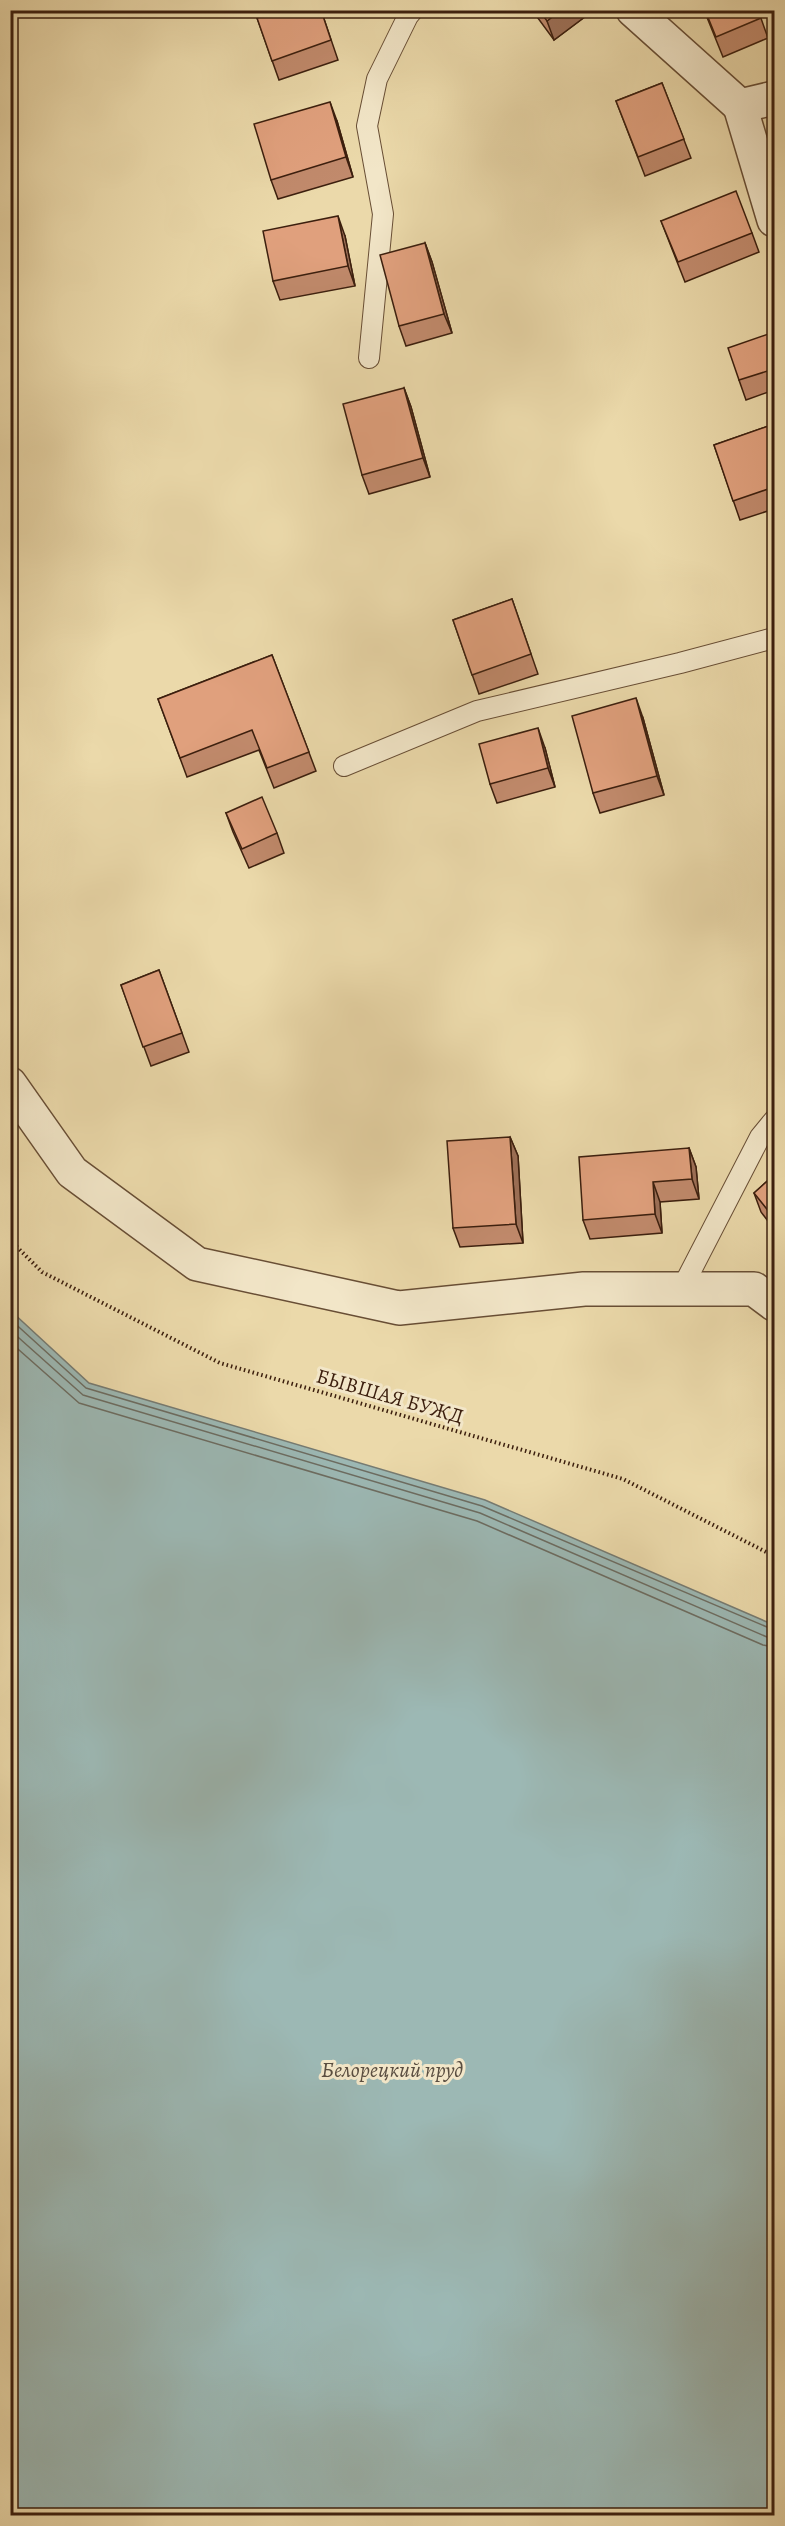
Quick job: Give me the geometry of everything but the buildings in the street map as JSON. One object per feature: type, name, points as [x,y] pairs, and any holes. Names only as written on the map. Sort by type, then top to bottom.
[{"type":"street","points":[[633,10],[740,106],[774,220]]},
{"type":"street","points":[[740,106],[774,98]]},
{"type":"street","points":[[10,1084],[72,1172],[197,1264],[399,1308],[584,1289],[754,1289],[774,1304]]},
{"type":"lane","points":[[369,358],[382,214],[367,126],[377,79],[413,10]]},
{"type":"lane","points":[[344,766],[477,711],[680,663],[774,638]]},
{"type":"lane","points":[[681,1290],[760,1137],[774,1120]]},
{"type":"path","name":"БЫВШАЯ БУЖД","points":[[10,1240],[42,1272],[219,1363],[623,1479],[774,1556]]},
{"type":"water","name":"Белорецкий пруд","points":[[11,1311],[89,1383],[485,1500],[774,1625],[774,2515],[11,2515]]}]
